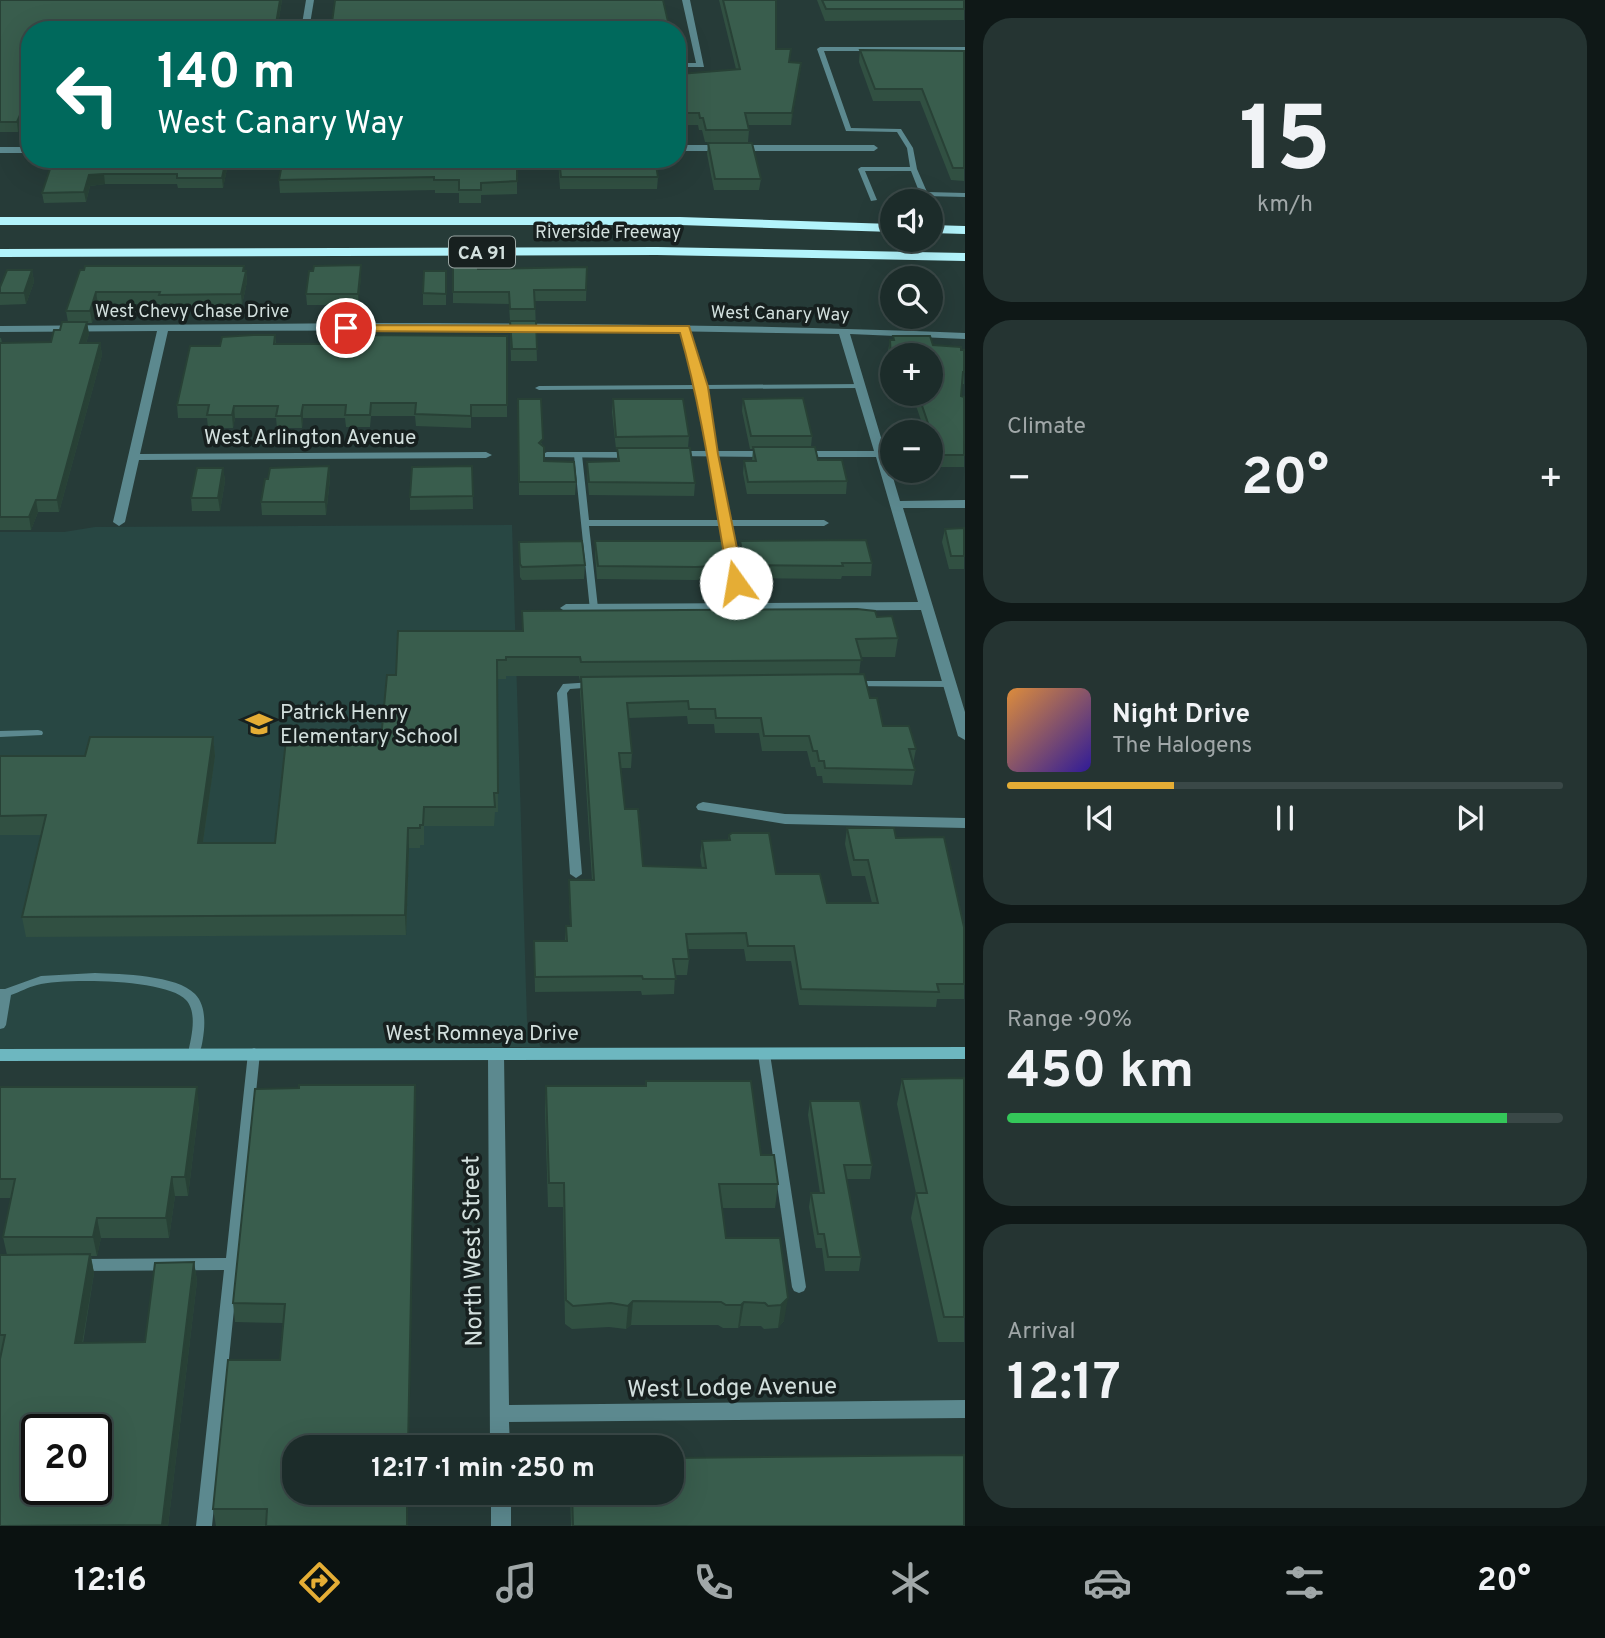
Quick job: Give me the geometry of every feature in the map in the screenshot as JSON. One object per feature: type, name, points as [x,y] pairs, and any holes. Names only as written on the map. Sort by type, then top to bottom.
[{"type":"highway","name":"Riverside Freeway","points":[[0,221],[680,221],[880,228]]},
{"type":"highway","points":[[943,229],[964,230]]},
{"type":"highway","name":"Riverside Freeway","points":[[0,253],[657,251],[964,257]]},
{"type":"street","points":[[306,21],[310,0]]},
{"type":"street","points":[[686,0],[701,65],[686,65]]},
{"type":"street","points":[[686,148],[874,148]]},
{"type":"street","points":[[0,150],[21,150]]},
{"type":"street","name":"West Chevy Chase Drive","points":[[0,329],[511,328]]},
{"type":"street","name":"West Canary Way","points":[[511,328],[843,330],[964,336]]},
{"type":"street","points":[[119,522],[163,329]]},
{"type":"street","points":[[843,330],[964,736]]},
{"type":"street","points":[[547,455],[645,454]]},
{"type":"street","points":[[658,454],[879,454]]},
{"type":"street","name":"West Arlington Avenue","points":[[134,457],[486,455]]},
{"type":"street","points":[[895,505],[964,504]]},
{"type":"street","points":[[566,608],[925,606]]},
{"type":"street","points":[[703,807],[785,819],[964,823]]},
{"type":"street","name":"West Romneya Drive","points":[[0,1055],[964,1053]]},
{"type":"street","name":"North West Street","points":[[496,1055],[500,1435]]},
{"type":"street","name":"West Lodge Avenue","points":[[500,1414],[964,1409]]},
{"type":"street","points":[[501,1505],[501,1526]]},
{"type":"lane","points":[[964,49],[821,49],[848,130],[899,130],[910,148],[914,169],[924,194],[964,195]]},
{"type":"lane","points":[[873,200],[861,169],[914,169]]},
{"type":"lane","points":[[685,329],[702,387],[724,523],[742,607]]},
{"type":"lane","points":[[539,388],[859,386]]},
{"type":"lane","points":[[578,455],[593,608]]},
{"type":"lane","points":[[586,523],[824,523]]},
{"type":"lane","points":[[838,684],[949,684]]},
{"type":"lane","points":[[576,874],[562,693],[567,685],[601,685]]},
{"type":"lane","points":[[0,734],[38,733]]},
{"type":"lane","points":[[0,1025],[3,993],[24,984],[62,978],[156,981],[176,986],[190,996],[197,1007],[199,1018],[194,1054]]},
{"type":"lane","points":[[204,1526],[254,1053]]},
{"type":"lane","points":[[764,1054],[799,1287]]},
{"type":"lane","points":[[68,1265],[231,1264]]},
{"type":"shaded area","name":"Patrick Henry Elementary School","points":[[512,525],[527,1022],[541,1047],[0,1051],[0,532],[64,532],[95,527]]},
{"type":"building","points":[[0,0],[280,0],[276,21],[21,21],[21,115],[17,122],[0,122]]},
{"type":"building","points":[[335,0],[663,0],[668,21],[332,21]]},
{"type":"building","points":[[723,0],[776,0],[776,49],[791,49],[789,62],[801,63],[792,113],[745,113],[749,130],[706,130],[699,113],[686,113],[686,74],[740,69]]},
{"type":"building","points":[[822,0],[964,0],[964,9],[826,9]]},
{"type":"building","points":[[860,50],[964,51],[964,168],[953,168],[922,89],[875,89]]},
{"type":"building","points":[[708,143],[752,143],[761,179],[715,179]]},
{"type":"building","points":[[50,168],[224,168],[222,178],[177,178],[177,174],[89,175],[84,192],[42,193]]},
{"type":"building","points":[[281,168],[517,168],[517,181],[481,183],[481,190],[459,190],[459,180],[434,180],[434,177],[279,180]]},
{"type":"building","points":[[560,168],[656,168],[658,177],[561,177]]},
{"type":"building","points":[[453,263],[478,263],[478,269],[587,267],[586,290],[534,290],[535,309],[510,309],[509,292],[453,292]]},
{"type":"building","points":[[361,265],[358,294],[306,294],[309,271],[313,271],[314,266]]},
{"type":"building","points":[[85,266],[244,266],[243,271],[246,271],[241,294],[159,295],[160,292],[96,292],[90,311],[66,311],[80,270],[84,270]]},
{"type":"building","points":[[7,270],[32,270],[24,293],[0,293]]},
{"type":"building","points":[[424,271],[446,271],[446,294],[423,293]]},
{"type":"building","points":[[510,321],[536,321],[537,349],[512,349]]},
{"type":"building","points":[[62,322],[87,322],[80,343],[100,343],[57,500],[36,500],[29,517],[0,517],[0,343],[51,342],[54,330],[60,330]]},
{"type":"building","points":[[275,335],[274,344],[351,344],[352,335],[507,336],[507,405],[471,405],[471,416],[415,414],[416,403],[371,403],[370,415],[345,415],[346,405],[303,405],[301,416],[276,416],[278,406],[234,406],[232,415],[207,415],[209,405],[177,405],[190,346],[220,346],[222,337]]},
{"type":"building","points":[[893,336],[930,336],[932,343],[890,343],[890,340],[894,340]]},
{"type":"building","points":[[943,346],[961,347],[961,350],[964,350],[961,396],[964,397],[964,455],[943,455],[943,420],[927,420],[922,406],[943,406]]},
{"type":"building","points":[[803,398],[812,436],[751,436],[743,399]]},
{"type":"building","points":[[518,399],[541,399],[543,439],[539,443],[544,447],[544,461],[574,462],[576,482],[519,482]]},
{"type":"building","points":[[613,399],[683,399],[689,436],[616,437]]},
{"type":"building","points":[[753,447],[815,447],[818,460],[842,460],[847,481],[748,482],[744,461],[756,461]]},
{"type":"building","points":[[617,448],[690,448],[695,483],[589,482],[587,462],[619,461]]},
{"type":"building","points":[[329,466],[325,502],[261,502],[270,468]]},
{"type":"building","points":[[472,466],[473,496],[410,497],[412,467]]},
{"type":"building","points":[[197,468],[223,468],[218,498],[191,498]]},
{"type":"building","points":[[964,528],[964,556],[951,556],[945,529]]},
{"type":"building","points":[[866,540],[872,563],[842,563],[843,566],[745,565],[740,541]]},
{"type":"building","points":[[582,541],[585,565],[522,567],[520,564],[519,542]]},
{"type":"building","points":[[595,541],[725,541],[730,565],[598,566]]},
{"type":"building","points":[[522,611],[875,611],[877,617],[892,616],[898,638],[856,639],[862,660],[581,662],[580,657],[506,657],[506,660],[497,660],[498,793],[494,793],[495,807],[424,807],[423,825],[420,825],[420,828],[408,828],[405,915],[22,917],[46,815],[0,816],[0,756],[85,756],[90,737],[213,737],[198,843],[275,843],[286,740],[381,739],[387,675],[396,675],[398,631],[523,631]]},
{"type":"building","points":[[864,674],[870,698],[877,698],[883,726],[909,726],[916,749],[909,749],[915,770],[825,768],[824,761],[819,761],[817,751],[813,751],[809,736],[764,736],[761,718],[716,718],[715,709],[689,709],[688,701],[627,703],[632,753],[619,753],[625,809],[638,809],[643,866],[706,868],[702,841],[730,840],[729,835],[732,833],[769,833],[776,874],[820,874],[827,903],[878,903],[868,860],[854,860],[847,828],[894,828],[896,838],[944,837],[964,927],[964,984],[937,984],[939,992],[801,989],[794,946],[748,946],[746,933],[686,934],[689,959],[673,959],[676,979],[643,979],[642,976],[535,977],[534,941],[567,941],[566,926],[571,926],[569,880],[594,880],[581,677]]},
{"type":"building","points":[[964,1078],[964,1317],[944,1317],[916,1193],[927,1193],[902,1079]]},
{"type":"building","points":[[646,1081],[751,1081],[761,1155],[774,1155],[778,1184],[719,1184],[726,1238],[780,1238],[788,1298],[781,1305],[633,1301],[628,1306],[611,1303],[573,1306],[566,1300],[564,1183],[549,1183],[546,1086],[646,1086]]},
{"type":"building","points":[[299,1085],[415,1085],[408,1435],[282,1435],[282,1505],[407,1505],[407,1526],[266,1526],[267,1509],[213,1509],[228,1360],[280,1360],[285,1304],[233,1303],[255,1089],[299,1088]]},
{"type":"building","points":[[0,1087],[197,1087],[185,1177],[172,1177],[166,1218],[97,1218],[93,1237],[3,1237],[15,1179],[0,1179]]},
{"type":"building","points":[[810,1101],[860,1101],[872,1165],[844,1165],[861,1257],[828,1257],[824,1234],[818,1234],[811,1193],[824,1193]]},
{"type":"building","points":[[90,1254],[75,1343],[145,1342],[155,1263],[194,1262],[162,1525],[0,1526],[0,1359],[5,1335],[0,1335],[0,1255]]},
{"type":"building","points":[[964,1455],[964,1526],[573,1526],[572,1505],[684,1505],[684,1458]]},
{"type":"place","name":"Patrick Henry Elementary School","points":[[259,724]]},
{"type":"route","points":[[346,328],[685,329],[702,387],[736,583]]}]
